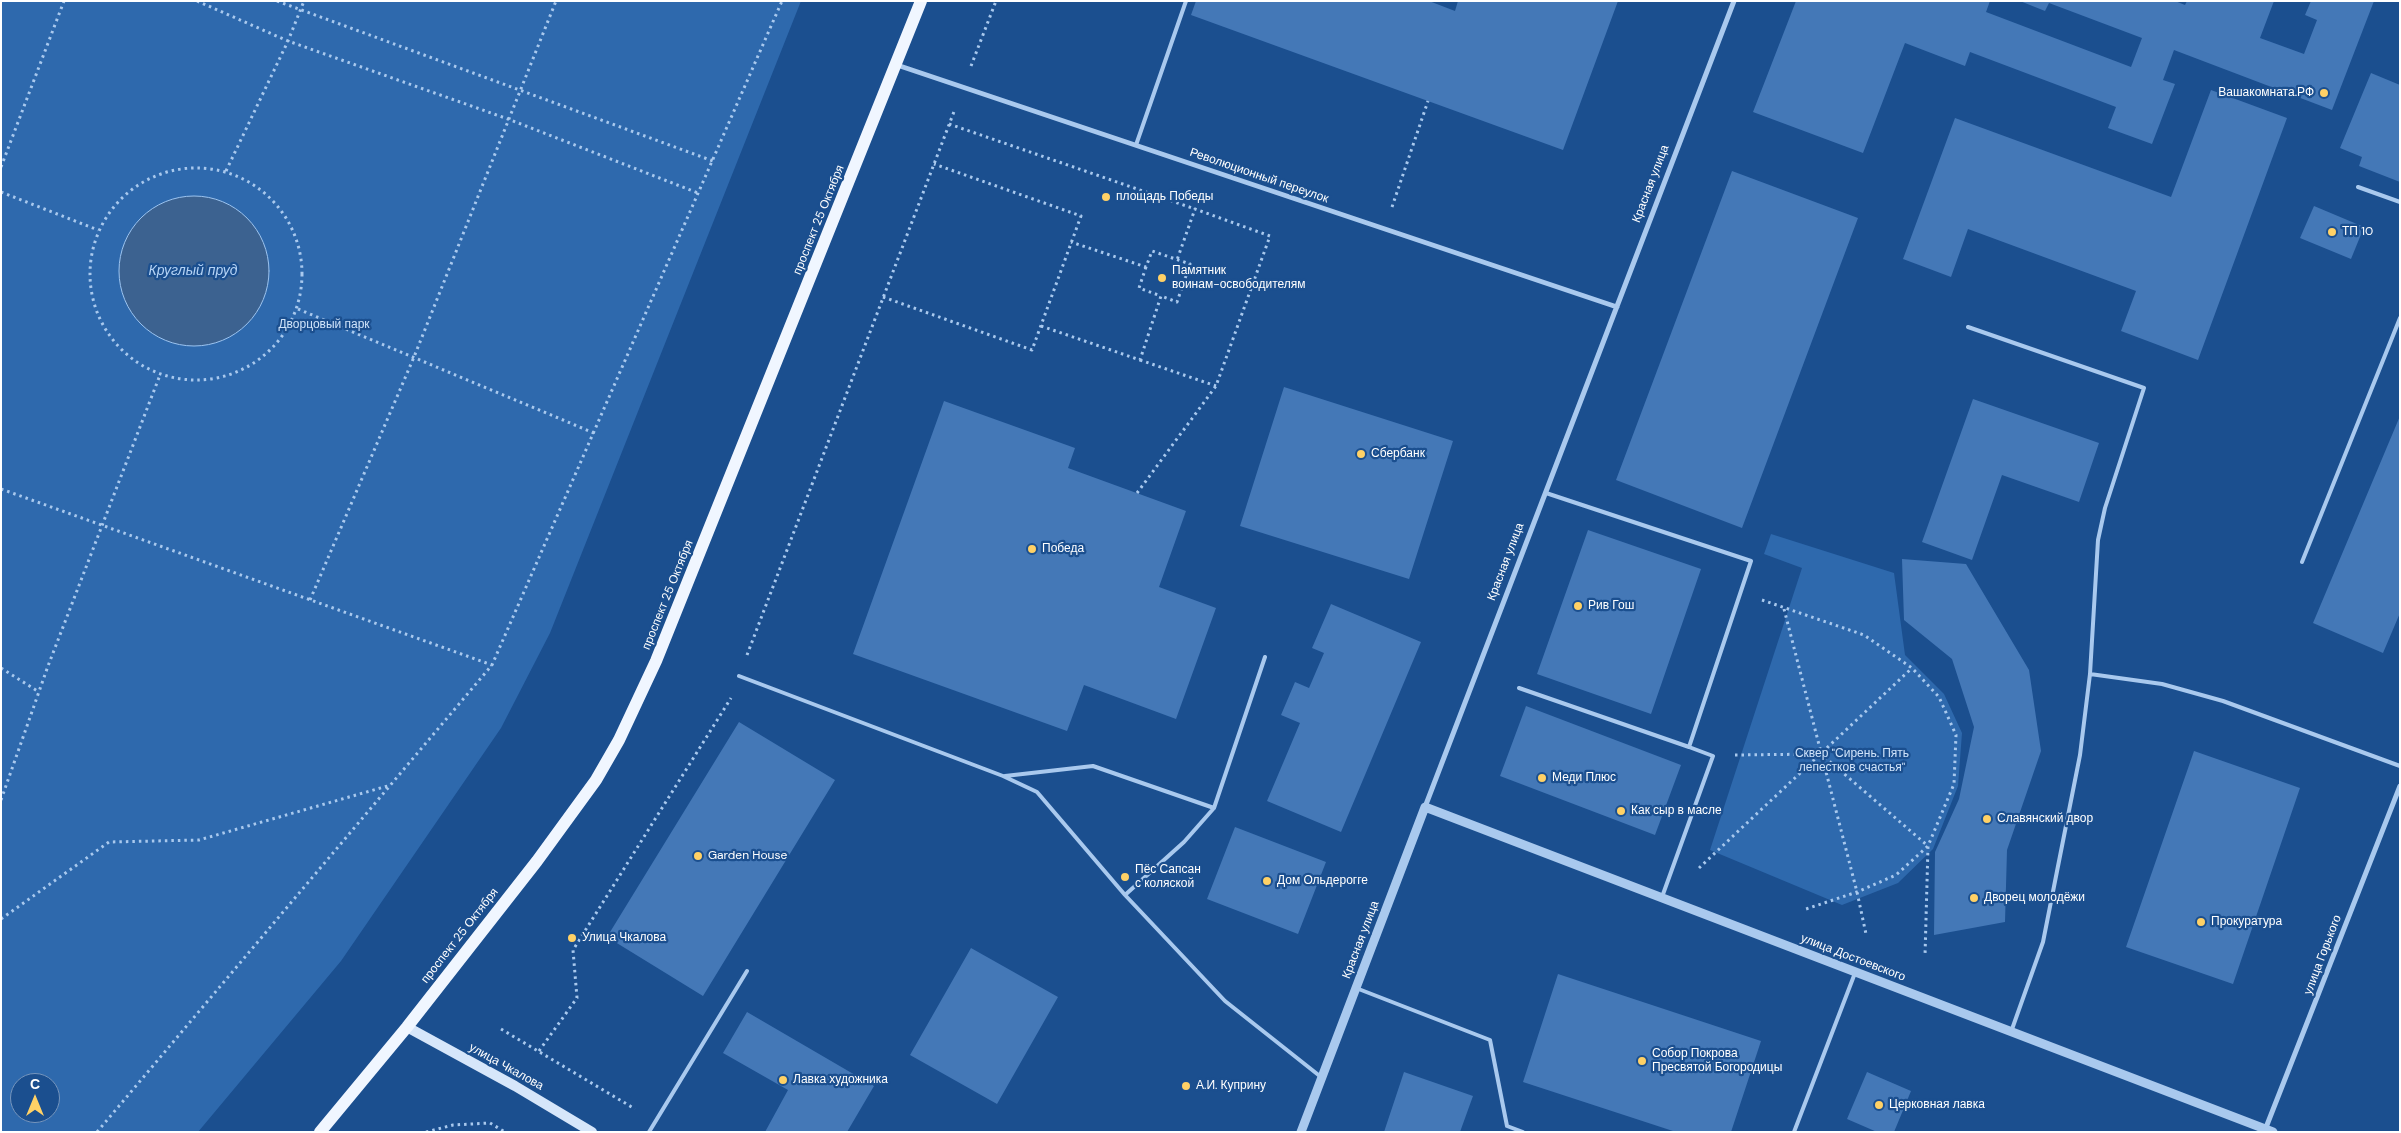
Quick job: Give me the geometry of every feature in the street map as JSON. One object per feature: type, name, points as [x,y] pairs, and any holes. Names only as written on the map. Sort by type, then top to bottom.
[{"type":"main road","name":"проспект 25 Октября","points":[[320,1132],[407,1027],[560,830],[596,780],[619,740],[656,662],[921,1]]},
{"type":"main road","name":"улица Чкалова","points":[[407,1027],[515,1086],[592,1132]]},
{"type":"street","name":"Красная улица","points":[[1301,1132],[1734,1]]},
{"type":"street","name":"Революционный переулок","points":[[895,64],[1617,307]]},
{"type":"street","name":"улица Горького","points":[[2267,1131],[2400,786]]},
{"type":"street","name":"улица Достоевского","points":[[1425,807],[2267,1131]]},
{"type":"lane","points":[[1136,145],[1186,1]]},
{"type":"lane","points":[[2358,187],[2400,202]]},
{"type":"lane","points":[[2302,562],[2400,318]]},
{"type":"lane","points":[[1968,327],[2144,388],[2105,508],[2098,540],[2090,674],[2080,755],[2043,942],[2011,1032]]},
{"type":"lane","points":[[1546,493],[1751,561],[1689,747]]},
{"type":"lane","points":[[1125,895],[1184,842],[1214,808],[1265,657]]},
{"type":"lane","points":[[2090,674],[2162,684],[2222,701],[2400,766]]},
{"type":"lane","points":[[739,676],[1003,776],[1037,792],[1125,895],[1225,1001],[1322,1078]]},
{"type":"lane","points":[[1519,688],[1714,756],[1662,898]]},
{"type":"lane","points":[[1003,776],[1093,766],[1214,808]]},
{"type":"lane","points":[[649,1132],[747,971]]},
{"type":"lane","points":[[1794,1132],[1855,973]]},
{"type":"lane","points":[[1356,988],[1490,1040],[1507,1126],[1524,1132]]},
{"type":"path","points":[[1,167],[64,1]]},
{"type":"path","points":[[197,1],[288,41],[508,119],[698,194]]},
{"type":"path","points":[[277,1],[299,11],[713,161]]},
{"type":"path","points":[[226,171],[288,41],[304,1]]},
{"type":"path","points":[[310,600],[414,357],[556,1]]},
{"type":"path","points":[[98,1132],[492,665],[782,1]]},
{"type":"path","points":[[539,1051],[577,998],[573,950],[730,699],[996,1]]},
{"type":"path","points":[[1385,229],[1428,101]]},
{"type":"path","points":[[949,124],[1270,236],[1216,386],[1137,493]]},
{"type":"path","points":[[883,297],[1032,350],[1081,216],[934,164]]},
{"type":"path","points":[[196,167],[226,171],[257,186],[282,210],[298,241],[303,275],[298,309],[282,339],[257,362],[227,377],[193,381],[160,375],[129,358],[106,332],[92,300],[89,265],[98,230],[114,205],[137,185],[165,171],[196,167]]},
{"type":"path","points":[[1,192],[98,230]]},
{"type":"path","points":[[1177,260],[1195,209]]},
{"type":"path","points":[[1071,242],[1146,268]]},
{"type":"path","points":[[1152,251],[1190,264],[1178,302],[1139,288],[1146,268],[1152,251]]},
{"type":"path","points":[[1140,360],[1162,296]]},
{"type":"path","points":[[298,309],[594,433]]},
{"type":"path","points":[[1041,326],[1216,386]]},
{"type":"path","points":[[1,800],[100,526],[160,375]]},
{"type":"path","points":[[1,489],[492,665]]},
{"type":"path","points":[[1741,592],[1864,634],[1912,668],[1939,697],[1956,735],[1954,784],[1928,846],[1925,956]]},
{"type":"path","points":[[1784,608],[1858,892],[1866,934]]},
{"type":"path","points":[[1,668],[39,692]]},
{"type":"path","points":[[1697,870],[1912,668]]},
{"type":"path","points":[[1714,756],[1821,754],[1928,846]]},
{"type":"path","points":[[1,919],[109,842],[199,840],[391,784]]},
{"type":"path","points":[[1803,910],[1858,892],[1896,875],[1928,846]]},
{"type":"path","points":[[501,1028],[655,1121]]},
{"type":"path","points":[[426,1132],[453,1125],[490,1123],[505,1132]]},
{"type":"green space","name":"Дворцовый парк","points":[[1,1],[801,1],[550,633],[501,728],[341,961],[198,1132],[1,1132]]},
{"type":"green space","name":"Сквер \"Сирень. Пять лепестков счастья\"","points":[[1771,534],[1894,573],[1905,655],[1944,694],[1962,733],[1958,786],[1933,849],[1898,883],[1842,905],[1710,850],[1802,568],[1764,554]]},
{"type":"water","name":"Круглый пруд","points":[[194,196],[223,202],[247,218],[263,242],[269,271],[263,300],[247,324],[223,340],[194,346],[165,340],[141,324],[125,300],[119,271],[125,242],[141,218],[165,202]]},
{"type":"building","points":[[1196,1],[1429,1],[1455,11],[1458,1],[1618,1],[1563,150],[1191,15]]},
{"type":"building","points":[[1796,1],[1990,1],[1986,12],[2131,67],[2142,38],[2049,3],[2045,11],[2020,1],[2175,1],[2185,5],[2187,1],[2274,1],[2260,38],[2304,54],[2317,20],[2305,15],[2311,1],[2374,1],[2332,110],[2174,50],[2163,80],[2175,84],[2152,144],[2108,128],[2116,107],[1970,52],[1965,66],[1905,43],[1863,153],[1753,112]]},
{"type":"building","points":[[2371,73],[2400,85],[2400,182],[2359,166],[2362,157],[2340,148]]},
{"type":"building","points":[[2211,90],[2287,118],[2198,360],[2121,331],[2136,291],[1968,229],[1951,277],[1903,259],[1955,118],[2171,197]]},
{"type":"building","points":[[1732,171],[1858,218],[1742,528],[1616,480]]},
{"type":"building","name":"ТП 10","points":[[2314,206],[2364,227],[2351,259],[2300,238]]},
{"type":"building","points":[[1284,387],[1453,441],[1409,579],[1240,526]]},
{"type":"building","points":[[1973,399],[2099,443],[2079,502],[2002,475],[1972,560],[1922,542]]},
{"type":"building","name":"Победа","points":[[944,401],[1075,448],[1068,468],[1186,511],[1159,587],[1216,608],[1176,719],[1084,685],[1067,731],[853,654]]},
{"type":"building","points":[[2400,416],[2400,613],[2383,653],[2313,623]]},
{"type":"building","points":[[1588,530],[1701,569],[1651,714],[1537,674]]},
{"type":"building","points":[[1902,559],[1966,564],[2029,670],[2041,751],[2007,850],[2005,922],[1934,935],[1935,852],[1959,799],[1974,727],[1952,659],[1904,620]]},
{"type":"building","points":[[1331,604],[1421,642],[1341,832],[1267,801],[1300,723],[1281,715],[1295,682],[1309,688],[1324,653],[1312,648]]},
{"type":"building","points":[[1526,706],[1681,765],[1655,835],[1500,776]]},
{"type":"building","points":[[739,722],[835,780],[703,996],[607,937]]},
{"type":"building","points":[[2194,751],[2300,788],[2233,984],[2126,947]]},
{"type":"building","name":"Дом Ольдерогге","points":[[1235,827],[1326,862],[1298,934],[1207,899]]},
{"type":"building","points":[[971,948],[1058,997],[997,1104],[910,1055]]},
{"type":"building","name":"Собор Покрова Пресвятой Богородицы","points":[[1558,974],[1761,1041],[1731,1132],[1676,1132],[1523,1082]]},
{"type":"building","points":[[747,1012],[874,1086],[847,1132],[765,1132],[788,1090],[723,1053]]},
{"type":"building","points":[[1404,1072],[1473,1096],[1460,1132],[1384,1132]]},
{"type":"building","name":"Церковная лавка","points":[[1867,1072],[1911,1091],[1894,1132],[1877,1132],[1847,1119]]},
{"type":"place","name":"Вашакомната.РФ","points":[[2324,93]]},
{"type":"place","name":"площадь Победы","points":[[1106,197]]},
{"type":"place","name":"ТП 10","points":[[2332,232]]},
{"type":"place","name":"Памятник воинам-освободителям","points":[[1162,278]]},
{"type":"place","name":"Сбербанк","points":[[1361,454]]},
{"type":"place","name":"Победа","points":[[1032,549]]},
{"type":"place","name":"Рив Гош","points":[[1578,606]]},
{"type":"place","name":"Меди Плюс","points":[[1542,778]]},
{"type":"place","name":"Как сыр в масле","points":[[1621,811]]},
{"type":"place","name":"Славянский двор","points":[[1987,819]]},
{"type":"place","name":"Garden House","points":[[698,856]]},
{"type":"place","name":"Пёс Сапсан с коляской","points":[[1125,877]]},
{"type":"place","name":"Дом Ольдерогге","points":[[1267,881]]},
{"type":"place","name":"Дворец молодёжи","points":[[1974,898]]},
{"type":"place","name":"Прокуратура","points":[[2201,922]]},
{"type":"place","name":"Улица Чкалова","points":[[572,938]]},
{"type":"place","name":"Собор Покрова Пресвятой Богородицы","points":[[1642,1061]]},
{"type":"place","name":"Лавка художника","points":[[783,1080]]},
{"type":"place","name":"А.И. Куприну","points":[[1186,1086]]},
{"type":"place","name":"Церковная лавка","points":[[1879,1105]]}]
